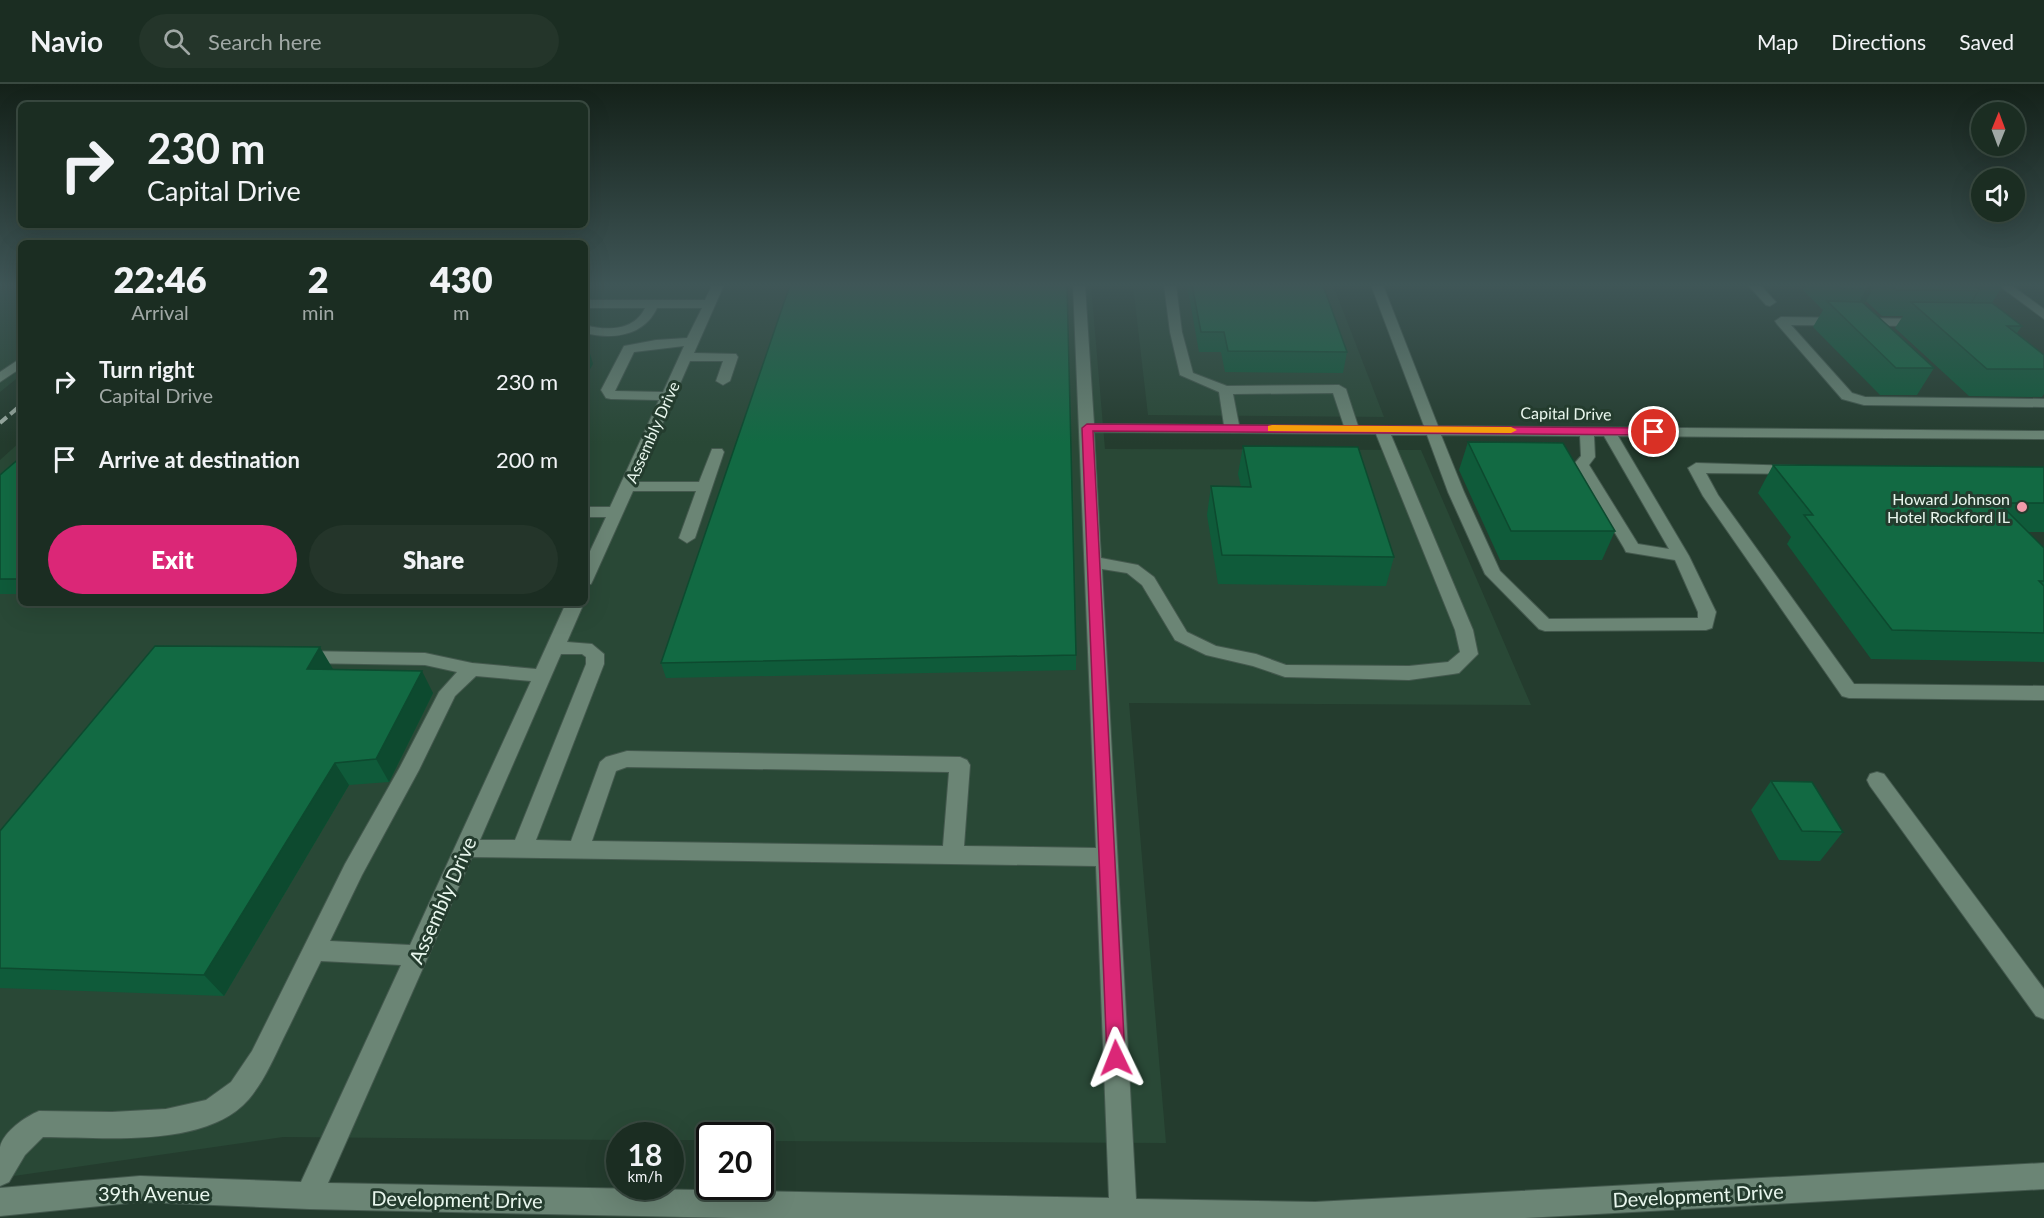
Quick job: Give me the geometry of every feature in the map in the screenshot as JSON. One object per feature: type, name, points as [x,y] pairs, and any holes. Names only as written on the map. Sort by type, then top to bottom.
[{"type":"street","name":"Assembly Drive","points":[[588,573],[694,338]]},
{"type":"street","points":[[1082,338],[1123,1212]]},
{"type":"street","points":[[1177,338],[1187,375],[1225,390],[1339,389],[1352,429]]},
{"type":"street","points":[[1398,338],[1456,492],[1493,574],[1545,625],[1706,624],[1707,612],[1681,556],[1608,431]]},
{"type":"street","points":[[1796,338],[1847,396],[1864,401],[2044,403]]},
{"type":"street","points":[[668,396],[611,395],[608,390],[629,349],[656,344],[692,342]]},
{"type":"street","points":[[686,357],[731,357],[723,381]]},
{"type":"street","points":[[0,378],[18,364]]},
{"type":"street","points":[[1225,390],[1232,428]]},
{"type":"street","name":"Capital Drive","points":[[1087,428],[2044,435]]},
{"type":"street","points":[[1094,562],[1132,569],[1148,581],[1181,636],[1212,651],[1256,660],[1285,671],[1409,673],[1453,668],[1469,654],[1464,630],[1381,429]]},
{"type":"street","points":[[1587,431],[1588,457],[1581,464],[1632,548],[1681,556]]},
{"type":"street","points":[[687,538],[717,452]]},
{"type":"street","points":[[1816,469],[1696,468],[1712,496],[1849,691],[2044,693]]},
{"type":"street","points":[[627,486],[705,487]]},
{"type":"street","points":[[588,512],[616,512]]},
{"type":"street","name":"Assembly Drive","points":[[309,1196],[574,606]]},
{"type":"street","points":[[522,849],[595,664],[595,654],[586,648],[554,648]]},
{"type":"street","points":[[281,657],[425,659],[472,669],[542,676]]},
{"type":"street","points":[[0,1173],[15,1145],[25,1133],[39,1124],[172,1122],[210,1113],[230,1101],[243,1088],[261,1059],[353,870],[409,770],[448,692],[472,669]]},
{"type":"street","points":[[578,850],[607,767],[613,762],[627,759],[960,765],[954,855]]},
{"type":"street","points":[[1877,780],[2044,1008]]},
{"type":"street","points":[[465,848],[1107,857]]},
{"type":"street","points":[[314,950],[417,956]]},
{"type":"street","name":"Development Drive","points":[[309,1196],[1315,1217],[2044,1176]]},
{"type":"street","name":"39th Avenue","points":[[0,1202],[140,1189],[309,1196]]},
{"type":"shaded area","points":[[0,338],[18,338],[18,377],[0,392]]},
{"type":"shaded area","points":[[588,338],[1096,338],[1105,449],[1421,450],[1531,705],[1129,703],[1166,1143],[774,1141],[774,1122],[696,1122],[696,1140],[684,1140],[684,1122],[606,1122],[606,1140],[283,1137],[0,1178],[0,460],[18,444],[18,606],[588,606]]},
{"type":"shaded area","points":[[1139,338],[1353,338],[1384,417],[1148,415]]},
{"type":"building","points":[[772,338],[1068,338],[1076,655],[661,663]]},
{"type":"building","points":[[1225,338],[1342,338],[1347,352],[1228,351]]},
{"type":"building","points":[[1865,338],[1901,338],[1934,368],[1896,368]]},
{"type":"building","points":[[1952,338],[2022,338],[2044,355],[2044,369],[1987,369]]},
{"type":"building","points":[[1468,442],[1563,443],[1615,531],[1511,531]]},
{"type":"building","points":[[1243,446],[1358,447],[1394,557],[1222,555],[1211,486],[1251,487]]},
{"type":"building","points":[[18,460],[18,579],[0,579],[0,475]]},
{"type":"building","points":[[1773,465],[2044,467],[2044,503],[1999,503],[2044,548],[2044,581],[2039,581],[2044,586],[2044,633],[1892,630],[1804,515],[1813,515]]},
{"type":"building","points":[[155,646],[320,647],[307,669],[422,671],[376,759],[335,763],[204,975],[0,968],[0,831]]},
{"type":"building","points":[[1771,781],[1812,782],[1843,832],[1802,831]]},
{"type":"railway","points":[[0,423],[18,408]]},
{"type":"slow traffic","points":[[1272,429],[1511,430]]},
{"type":"place","name":"Howard Johnson Hotel Rockford IL","points":[[2022,507]]},
{"type":"route","points":[[1116,1058],[1087,428],[1654,432]]}]
